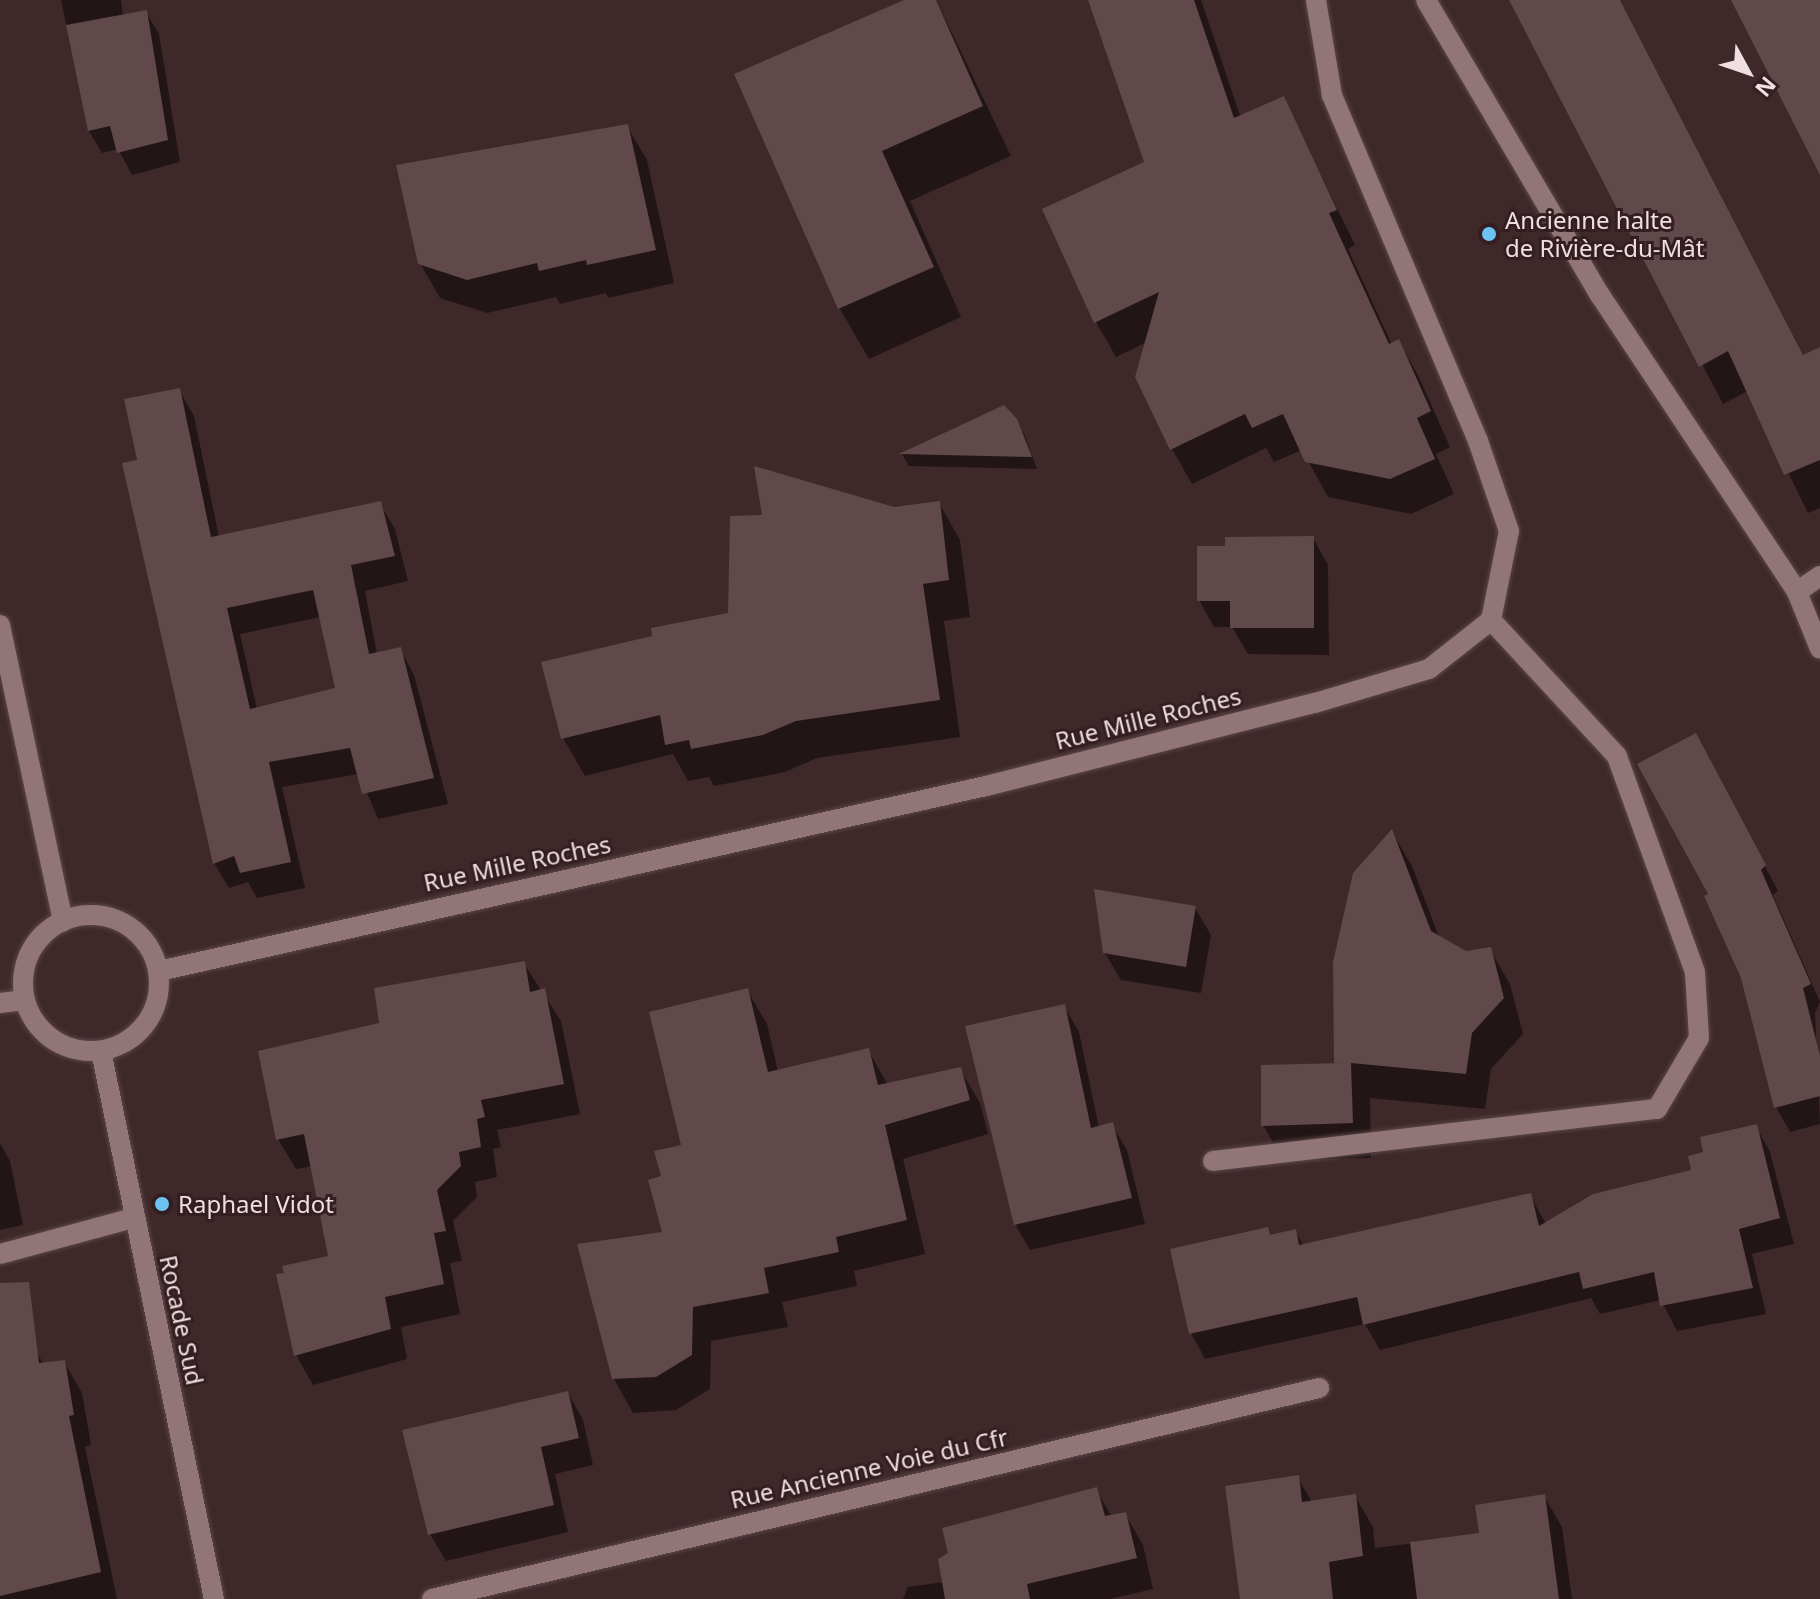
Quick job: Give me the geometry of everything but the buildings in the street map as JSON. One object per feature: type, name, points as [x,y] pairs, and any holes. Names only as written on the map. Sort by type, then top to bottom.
[{"type":"street","points":[[1213,1161],[1657,1109],[1699,1038],[1695,972],[1617,756],[1491,620],[1509,531],[1478,441],[1332,95],[1316,0]]},
{"type":"street","points":[[1426,0],[1600,295],[1797,592],[1820,649]]},
{"type":"street","points":[[1797,592],[1820,576]]},
{"type":"street","name":"Rue Mille Roches","points":[[159,971],[986,786],[1315,703],[1429,669],[1491,620]]},
{"type":"street","points":[[0,625],[63,921]]},
{"type":"street","points":[[83,915],[123,923],[140,935],[159,971],[152,1013],[139,1031],[101,1051],[71,1048],[45,1034],[24,1000],[25,962],[34,944],[63,921],[83,915]]},
{"type":"street","points":[[0,1003],[24,1000]]},
{"type":"street","name":"Rocade Sud","points":[[101,1051],[214,1599]]},
{"type":"street","points":[[0,1254],[133,1218]]},
{"type":"street","name":"Rue Ancienne Voie du Cfr","points":[[432,1599],[1319,1388]]},
{"type":"place","name":"Ancienne halte de Rivière-du-Mât","points":[[1489,234]]},
{"type":"place","name":"Raphael Vidot","points":[[162,1204]]}]
